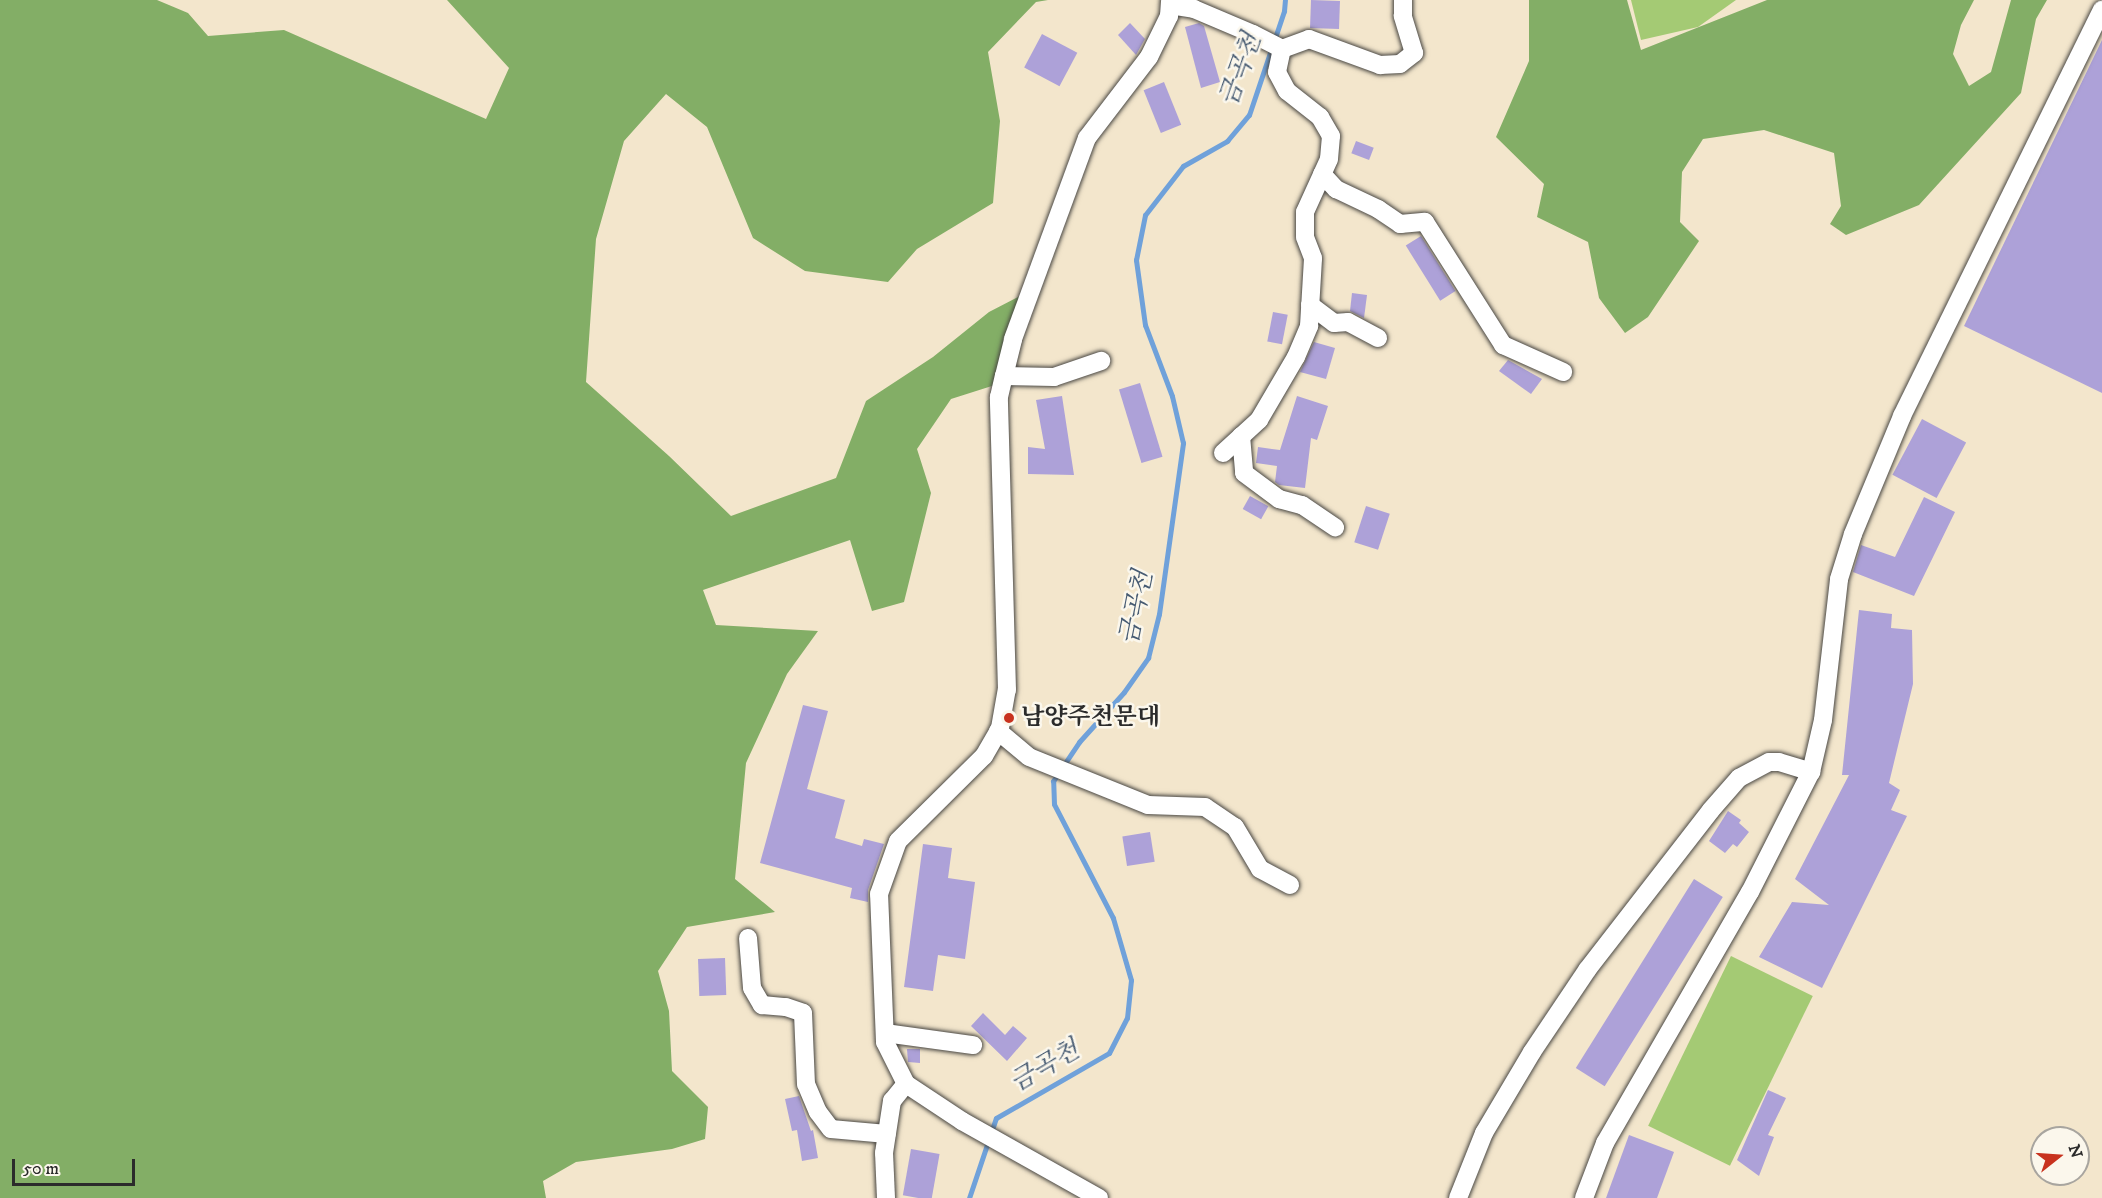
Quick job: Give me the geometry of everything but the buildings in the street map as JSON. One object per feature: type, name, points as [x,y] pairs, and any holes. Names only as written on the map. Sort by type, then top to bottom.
[{"type":"street","points":[[1099,1198],[962,1121],[906,1084],[885,1042],[879,894],[898,841],[984,756],[998,731],[1006,690],[999,397],[1013,339],[1087,138],[1149,57],[1169,16],[1170,3],[1194,9],[1253,34],[1281,49],[1310,39],[1380,65],[1400,64],[1414,53],[1403,16],[1403,0]]},
{"type":"street","points":[[1584,1198],[1605,1143],[1750,892],[1811,772],[1823,720],[1839,579],[1853,534],[1902,416],[2102,10]]},
{"type":"street","points":[[1223,453],[1259,420],[1296,357],[1309,326],[1313,258],[1305,237],[1305,213],[1329,159],[1331,136],[1320,117],[1287,91],[1277,72],[1281,49]]},
{"type":"street","points":[[1322,174],[1336,189],[1378,209],[1400,224],[1425,222],[1503,345],[1563,372]]},
{"type":"street","points":[[1310,304],[1334,323],[1348,322],[1378,338]]},
{"type":"street","points":[[1004,376],[1054,378],[1101,361]]},
{"type":"street","points":[[1241,436],[1244,473],[1279,500],[1302,506],[1335,527]]},
{"type":"street","points":[[998,731],[1029,757],[1148,805],[1205,807],[1235,827],[1260,870],[1290,885]]},
{"type":"street","points":[[1458,1198],[1484,1134],[1532,1052],[1587,970],[1739,778],[1769,762],[1781,763],[1811,772]]},
{"type":"street","points":[[1781,763],[1797,776],[1801,791]]},
{"type":"street","points":[[748,938],[752,988],[762,1005],[786,1007],[803,1014],[806,1084],[818,1112],[831,1129],[887,1134]]},
{"type":"street","points":[[885,1033],[973,1046]]},
{"type":"street","points":[[875,1198],[892,1101],[906,1084]]},
{"type":"street","points":[[884,1153],[886,1198]]},
{"type":"green space","points":[[0,0],[157,0],[188,13],[208,36],[284,30],[486,119],[509,68],[447,0],[1048,0],[1036,2],[988,52],[1000,121],[993,203],[917,249],[888,282],[805,271],[753,238],[707,127],[666,94],[624,141],[596,239],[586,382],[669,456],[731,516],[836,478],[866,401],[933,357],[989,312],[1020,296],[995,385],[951,399],[917,449],[931,493],[904,602],[872,611],[850,540],[703,590],[716,625],[818,631],[787,674],[746,763],[735,879],[775,912],[687,927],[658,971],[669,1011],[672,1071],[708,1107],[705,1139],[672,1149],[576,1162],[543,1181],[546,1198],[0,1198]]},
{"type":"green space","points":[[1529,0],[1627,0],[1641,50],[1767,0],[1974,0],[1961,25],[1953,54],[1969,86],[1991,72],[2011,0],[2047,0],[2036,19],[2021,93],[1919,205],[1846,235],[1830,224],[1841,206],[1834,153],[1764,130],[1703,139],[1682,172],[1680,222],[1699,241],[1648,317],[1625,333],[1599,298],[1588,242],[1537,217],[1544,184],[1496,137],[1529,61]]},
{"type":"green space","points":[[1631,0],[1736,0],[1698,27],[1641,40]]},
{"type":"green space","points":[[1731,956],[1813,996],[1730,1166],[1648,1126]]},
{"type":"waterway","name":"금곡천","points":[[1063,766],[1079,742],[1124,692],[1148,658],[1159,614],[1183,443],[1172,396],[1145,325],[1136,260],[1145,215],[1183,166],[1227,141],[1249,115],[1284,11],[1285,0]]},
{"type":"waterway","name":"금곡천","points":[[969,1198],[996,1118],[1109,1053],[1127,1018],[1131,980],[1113,918],[1054,804],[1053,781],[1058,774]]},
{"type":"place","name":"남양주천문대","points":[[1009,718]]}]
